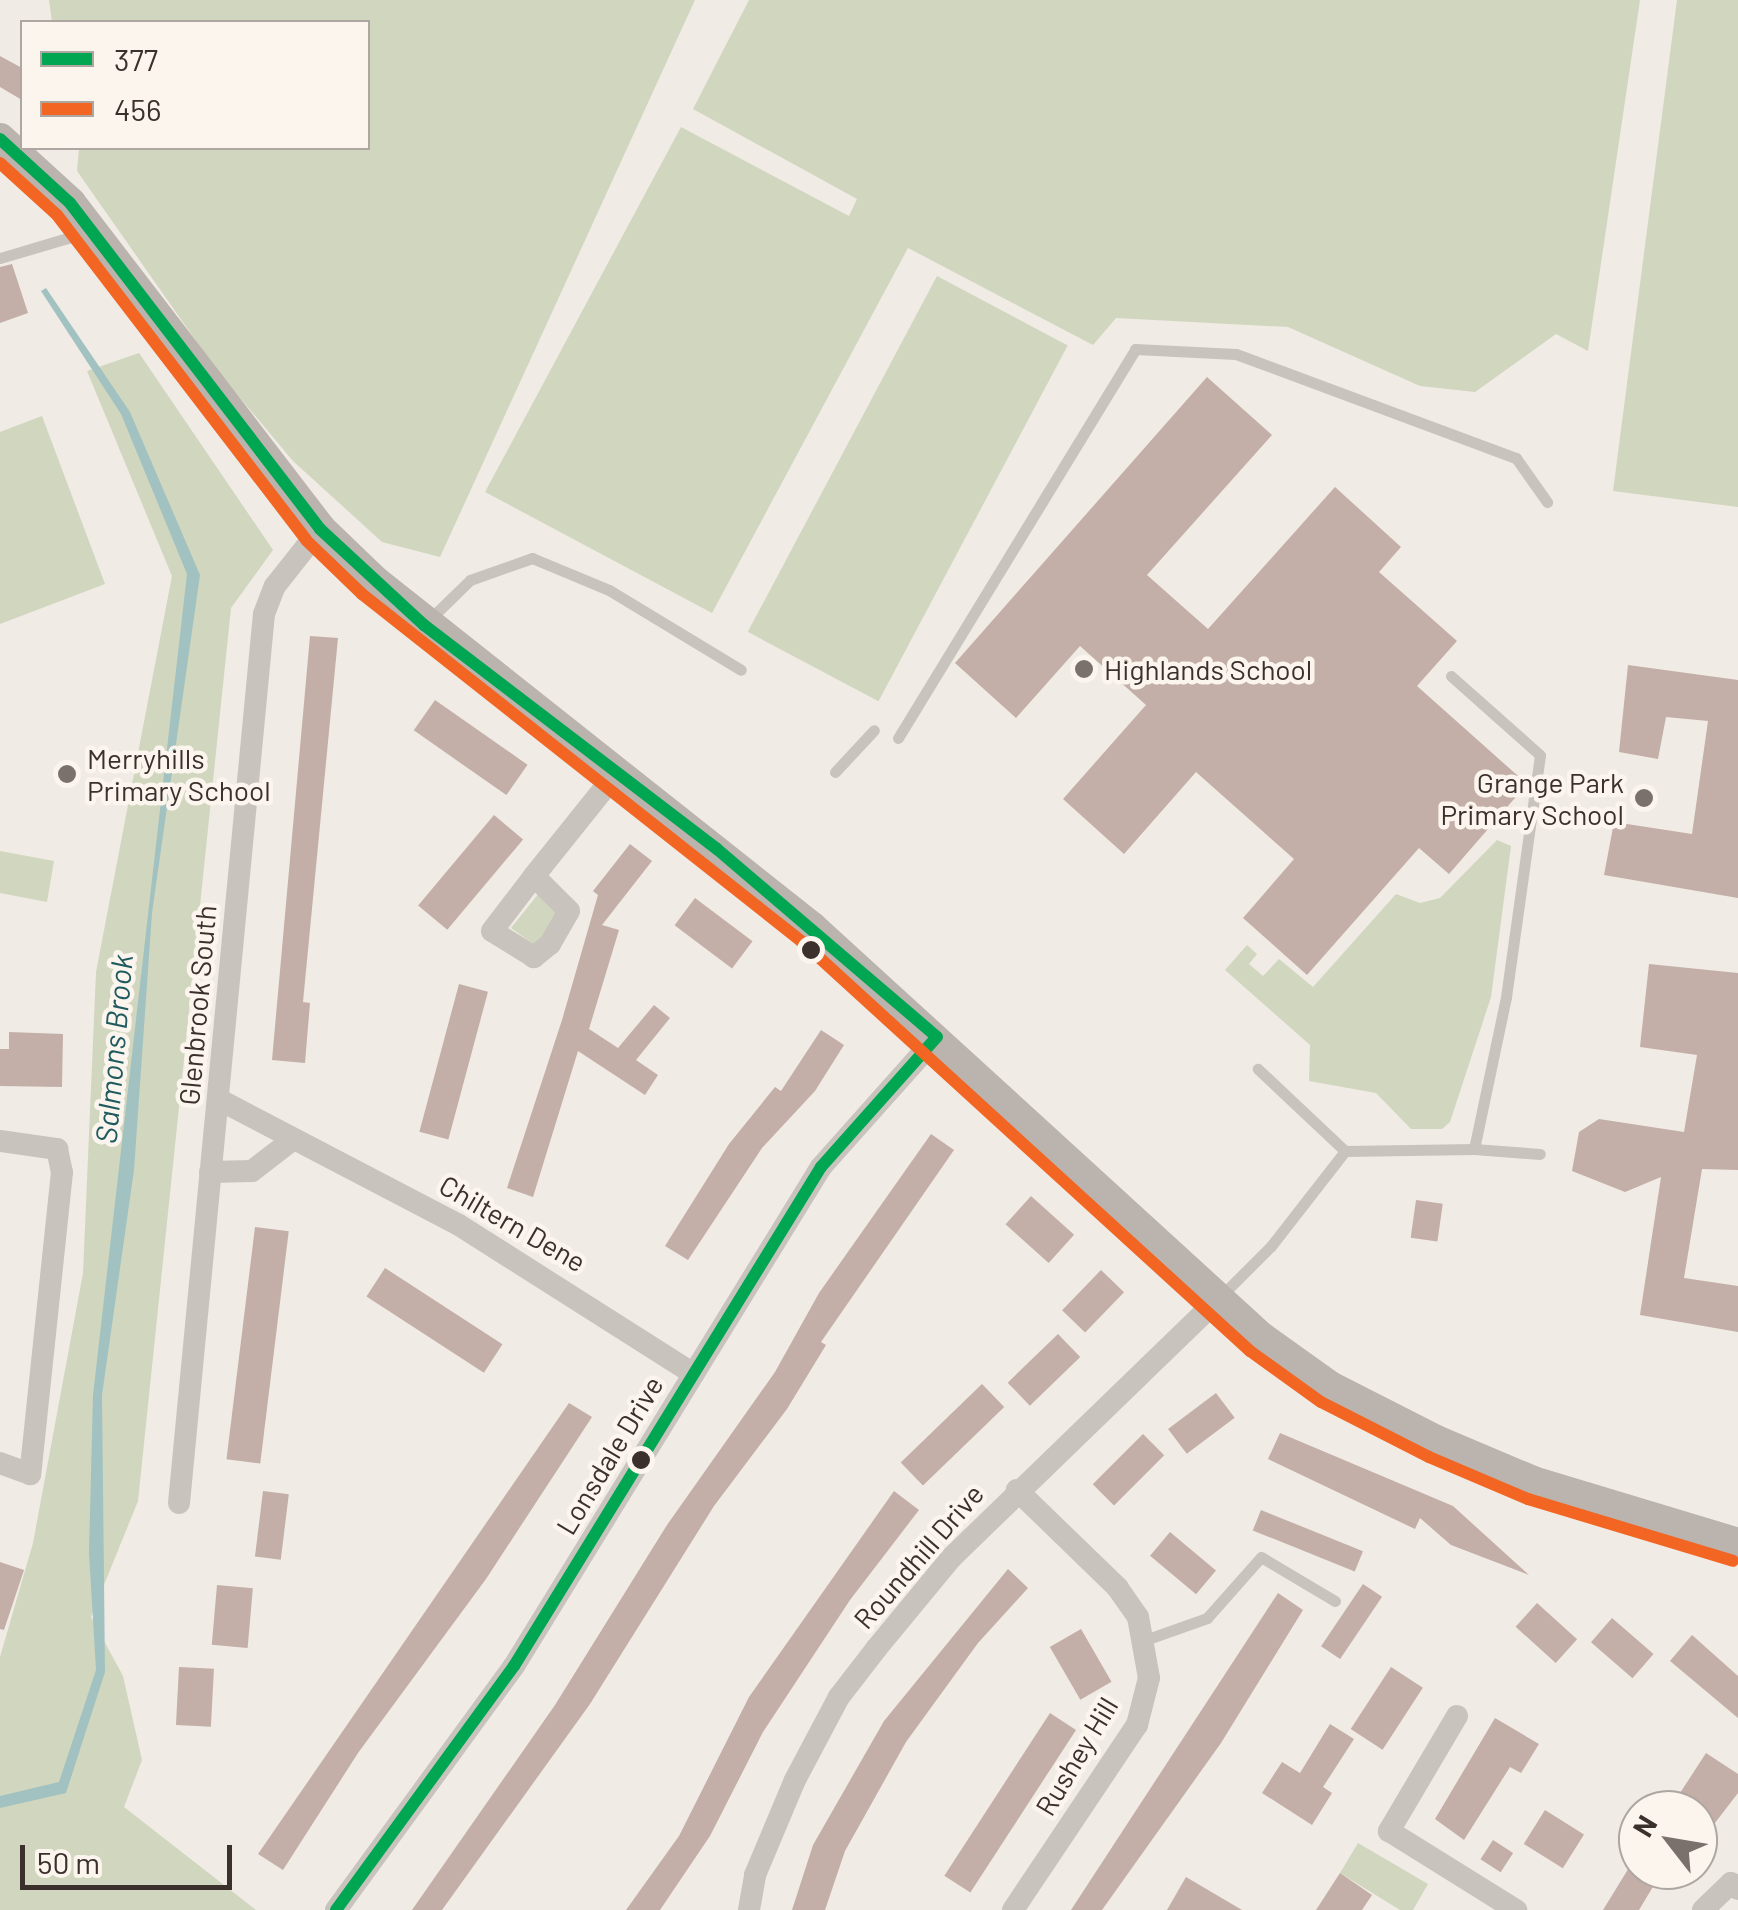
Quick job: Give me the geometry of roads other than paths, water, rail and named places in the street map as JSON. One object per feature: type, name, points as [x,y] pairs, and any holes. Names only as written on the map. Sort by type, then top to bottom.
[{"type":"street","points":[[0,139],[70,203],[320,529],[424,625],[618,770],[937,1036],[1217,1300],[1330,1388],[1436,1441],[1533,1482],[1738,1544]]},
{"type":"street","name":"Glenbrook South","points":[[179,1503],[264,614],[275,586],[320,529]]},
{"type":"street","points":[[534,876],[618,770]]},
{"type":"street","name":"Lonsdale Drive","points":[[336,1910],[514,1666],[821,1167],[937,1036]]},
{"type":"street","name":"Chiltern Dene","points":[[218,1099],[291,1142],[460,1226],[694,1374]]},
{"type":"street","points":[[0,1141],[34,1141],[57,1149],[62,1172],[30,1474],[0,1463]]},
{"type":"street","points":[[210,1172],[252,1170],[291,1142]]},
{"type":"street","name":"Roundhill Drive","points":[[749,1910],[764,1850],[839,1698],[951,1558],[1217,1300]]},
{"type":"street","name":"Rushey Hill","points":[[1013,1910],[1136,1725],[1149,1678],[1145,1640],[1118,1588],[1017,1490]]},
{"type":"street","points":[[1457,1716],[1389,1830],[1516,1910]]},
{"type":"street","points":[[1703,1910],[1736,1883]]},
{"type":"lane","points":[[0,258],[92,230]]},
{"type":"lane","points":[[898,738],[1135,348],[1236,354],[1516,458],[1546,502]]},
{"type":"lane","points":[[424,625],[470,580],[532,558],[609,590],[741,670]]},
{"type":"lane","points":[[1451,676],[1540,755],[1506,998],[1474,1150]]},
{"type":"lane","points":[[834,772],[874,730]]},
{"type":"lane","points":[[1258,1069],[1344,1151],[1540,1154]]},
{"type":"lane","points":[[1217,1300],[1271,1246],[1344,1151]]},
{"type":"lane","points":[[1145,1640],[1207,1618],[1261,1557],[1335,1601]]},
{"type":"water","points":[[46,288],[130,412],[200,575],[152,913],[134,1170],[102,1395],[105,1672],[66,1793],[0,1808],[0,1796],[59,1782],[96,1670],[89,1553],[93,1395],[187,574],[121,414],[41,291]]},
{"type":"place","name":"Highlands School","points":[[1084,669]]},
{"type":"place","name":"Merryhills Primary School","points":[[67,774]]},
{"type":"place","name":"Grange Park Primary School","points":[[1644,798]]},
{"type":"water label","name":"Salmons Brook","points":[[113,1049]]}]
